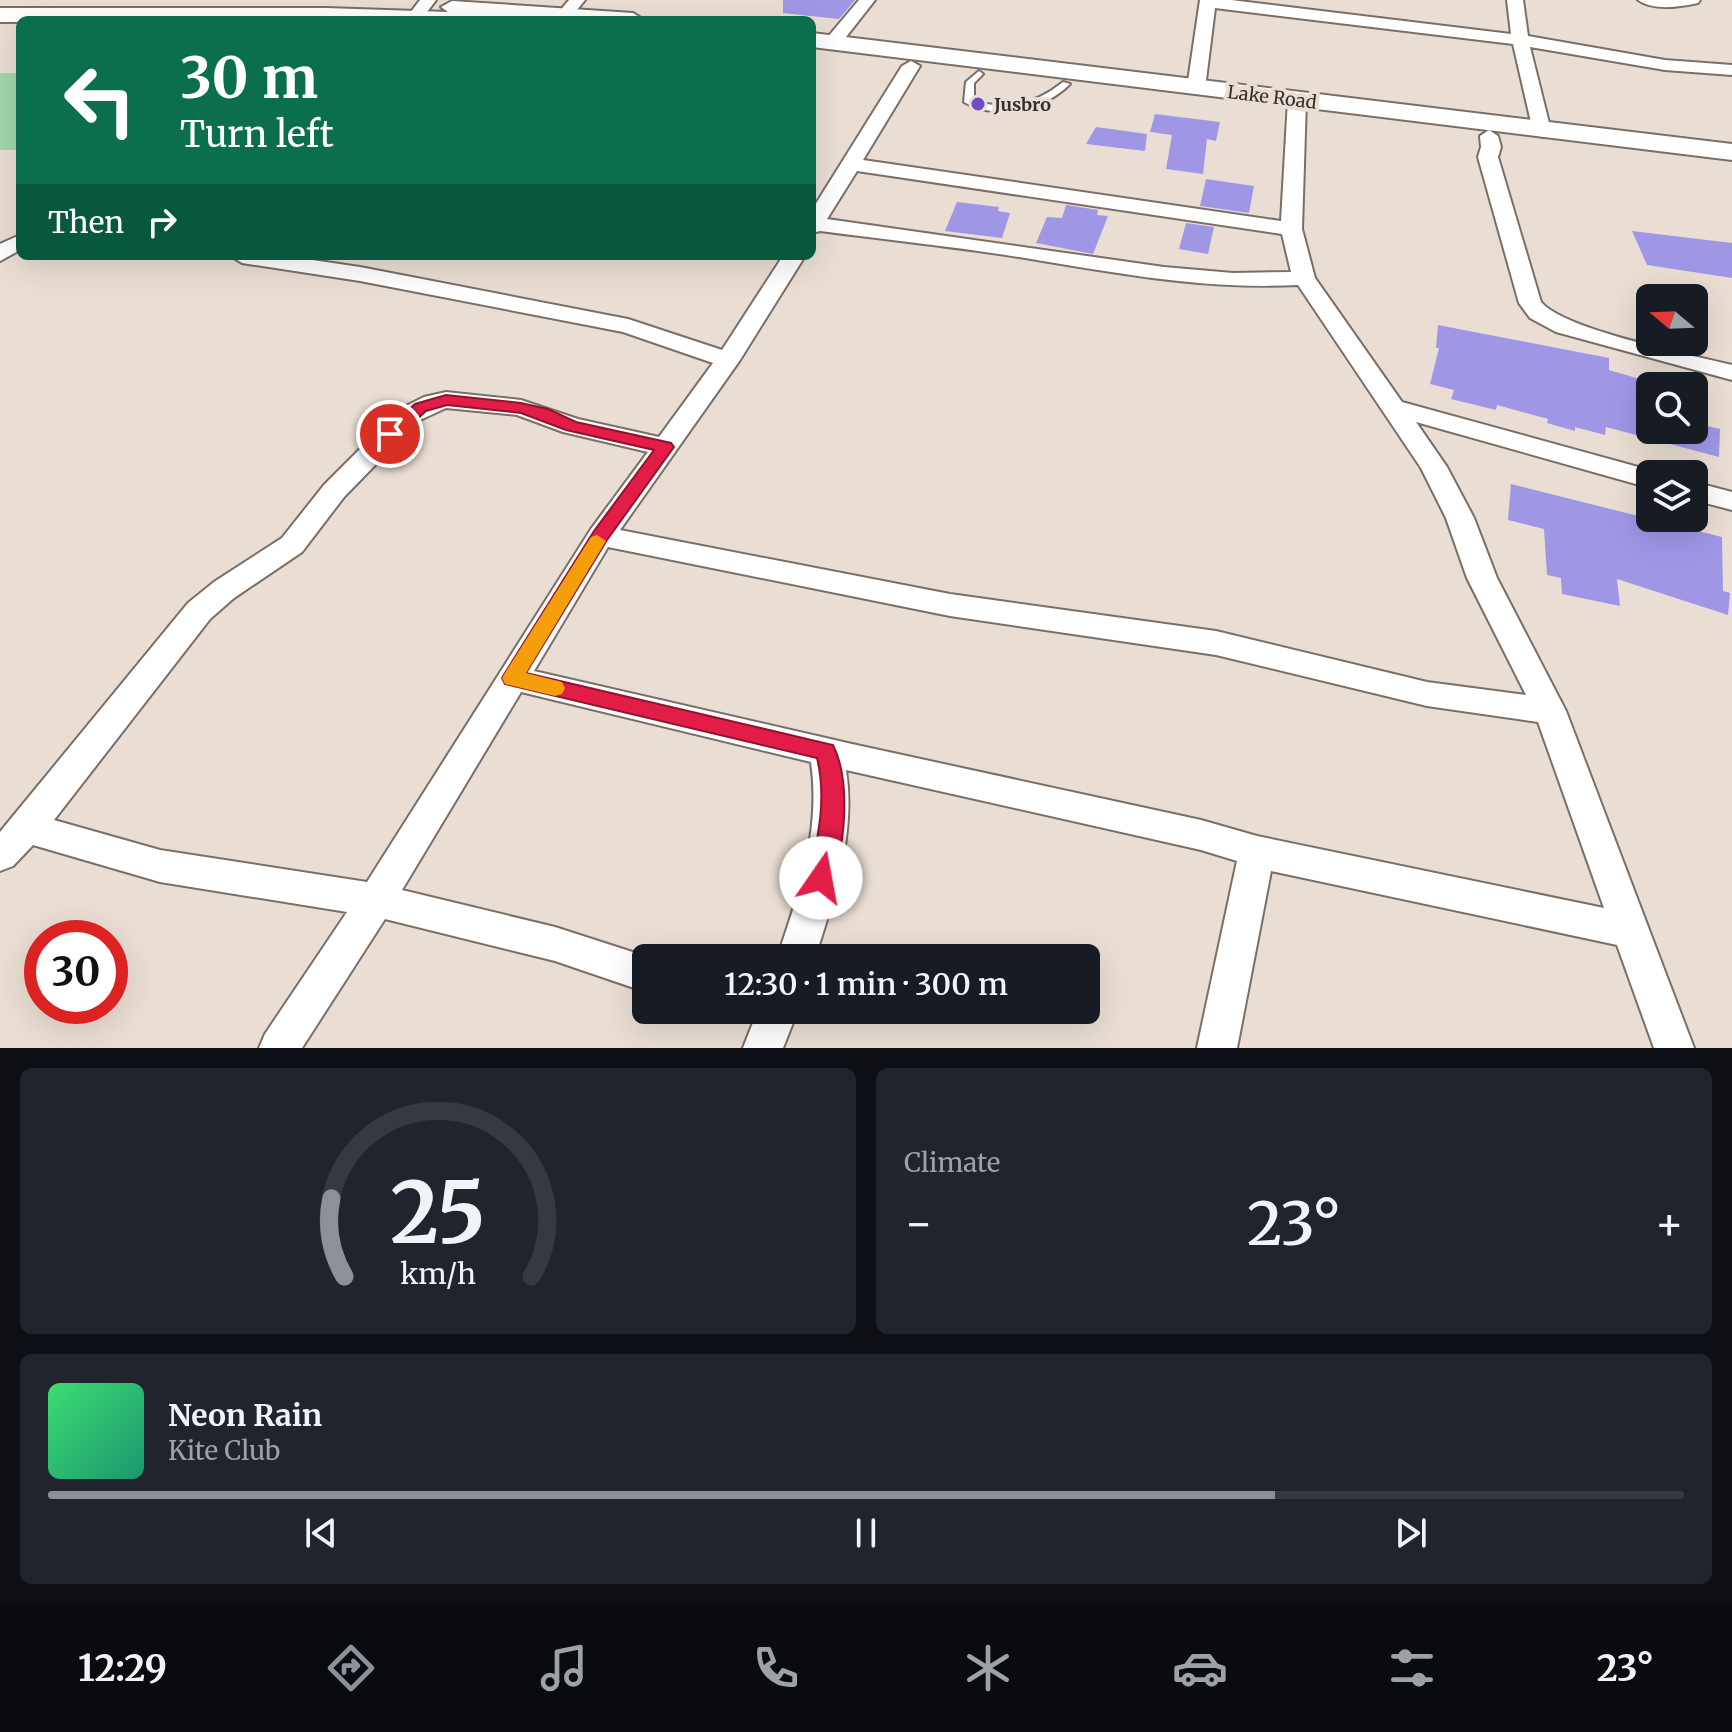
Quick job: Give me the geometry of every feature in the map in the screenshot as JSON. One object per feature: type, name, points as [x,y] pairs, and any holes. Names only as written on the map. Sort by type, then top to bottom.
[{"type":"main road","points":[[176,0],[423,8],[571,7],[614,16]]},
{"type":"main road","points":[[341,16],[423,8],[460,16]]},
{"type":"main road","points":[[0,15],[107,16]]},
{"type":"main road","name":"Lake Road","points":[[819,46],[911,66],[979,74],[1732,152]]},
{"type":"main road","name":"Lake Road","points":[[819,46],[1196,88],[1489,136],[1732,165]]},
{"type":"street","points":[[819,46],[867,0]]},
{"type":"street","points":[[1361,20],[1363,0]]},
{"type":"street","points":[[1515,0],[1520,40],[1542,131]]},
{"type":"street","points":[[1646,0],[1675,3],[1692,0]]},
{"type":"street","points":[[1196,88],[1208,1],[1520,40],[1665,65],[1732,70]]},
{"type":"street","points":[[816,220],[911,66]]},
{"type":"street","points":[[1297,106],[1291,229],[1304,278],[1434,467],[1460,518],[1482,578],[1550,711],[1674,1048]]},
{"type":"street","points":[[1489,136],[1491,147],[1487,151],[1488,157],[1530,303],[1538,313],[1564,327],[1732,373]]},
{"type":"street","points":[[852,164],[1291,229]]},
{"type":"street","points":[[816,225],[982,245],[1204,280],[1259,282],[1304,278]]},
{"type":"street","points":[[268,260],[360,274],[602,320],[661,334],[728,360]]},
{"type":"street","points":[[279,1048],[376,900],[601,536],[728,360],[791,260]]},
{"type":"street","points":[[0,855],[27,828],[199,611],[224,590],[292,545],[334,491],[409,415],[446,400],[521,408],[572,426],[665,447]]},
{"type":"street","points":[[1392,407],[1636,475]]},
{"type":"street","points":[[1708,495],[1732,501]]},
{"type":"street","points":[[601,536],[950,605],[1216,643],[1427,694],[1550,711]]},
{"type":"street","points":[[513,678],[826,752],[1201,835],[1257,852],[1631,931]]},
{"type":"street","points":[[801,944],[815,901],[833,819],[832,776],[826,752]]},
{"type":"street","points":[[27,828],[160,866],[376,900],[555,944],[632,969]]},
{"type":"street","points":[[1217,1048],[1257,852]]},
{"type":"street","points":[[763,1048],[772,1024]]},
{"type":"green space","points":[[0,73],[16,73],[16,150],[0,150]]},
{"type":"building","points":[[783,0],[855,0],[839,19],[783,13]]},
{"type":"building","points":[[1155,114],[1220,122],[1216,141],[1207,139],[1203,174],[1166,169],[1172,135],[1150,132]]},
{"type":"building","points":[[1096,127],[1147,134],[1145,151],[1086,144]]},
{"type":"building","points":[[1206,179],[1254,186],[1249,213],[1200,206]]},
{"type":"building","points":[[957,202],[999,207],[998,211],[1010,213],[1002,238],[945,231]]},
{"type":"building","points":[[1066,205],[1098,210],[1097,215],[1108,216],[1093,254],[1036,243],[1047,217],[1062,218]]},
{"type":"building","points":[[1186,223],[1214,227],[1208,254],[1179,249]]},
{"type":"building","points":[[1632,231],[1732,243],[1732,278],[1647,265]]},
{"type":"building","points":[[1438,325],[1609,358],[1609,370],[1636,378],[1636,435],[1606,427],[1605,435],[1575,427],[1575,431],[1547,423],[1548,419],[1497,405],[1496,410],[1451,399],[1454,390],[1430,384],[1439,348],[1436,348]]},
{"type":"building","points":[[1708,426],[1720,429],[1719,457],[1670,444],[1708,444]]},
{"type":"building","points":[[1511,484],[1636,515],[1636,532],[1702,532],[1722,537],[1723,591],[1730,593],[1728,615],[1617,579],[1620,606],[1562,594],[1561,578],[1547,575],[1544,529],[1508,520]]},
{"type":"slow traffic","points":[[555,688],[513,678],[597,541]]},
{"type":"place","name":"Jusbro","points":[[978,104]]},
{"type":"route","points":[[390,434],[409,415],[433,402],[446,400],[521,408],[572,426],[665,447],[601,536],[513,678],[826,752],[832,776],[833,819],[821,878]]}]
